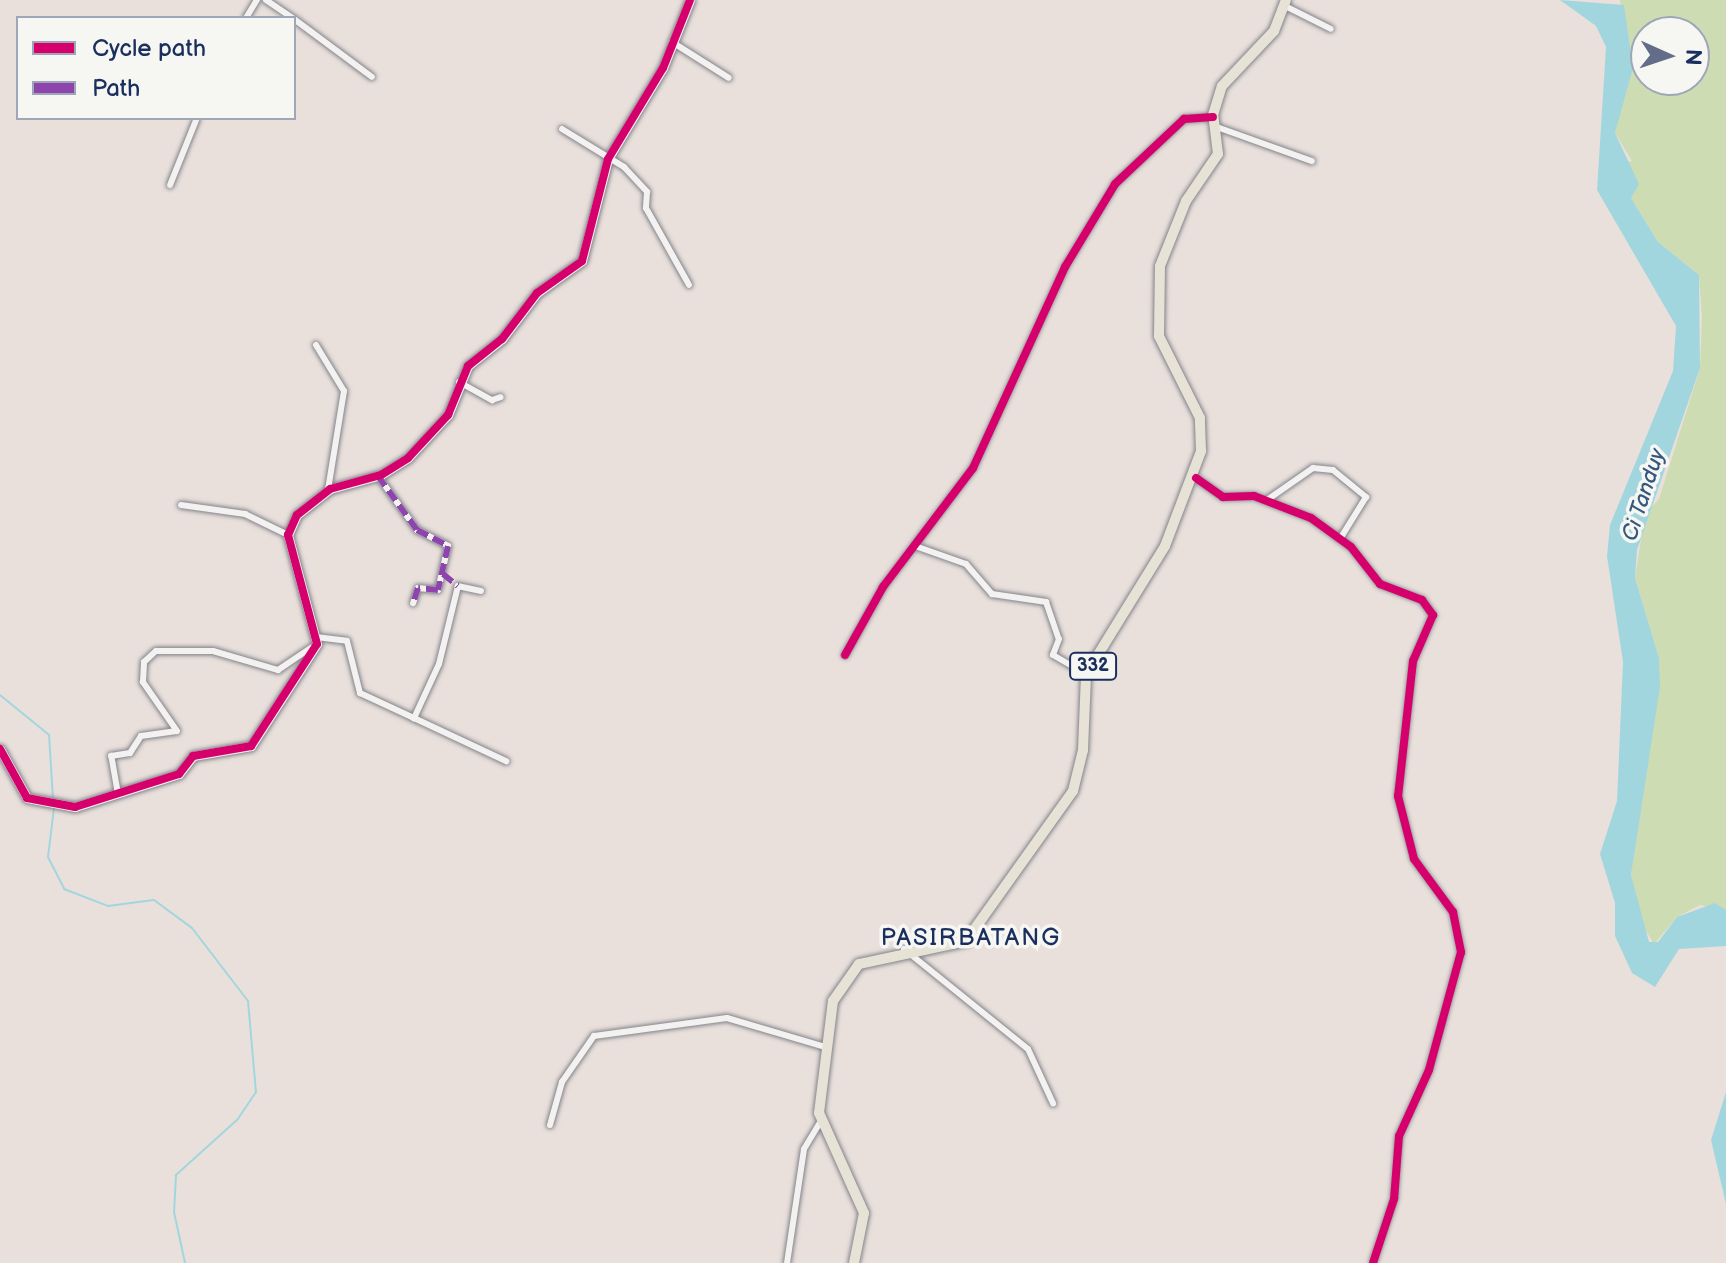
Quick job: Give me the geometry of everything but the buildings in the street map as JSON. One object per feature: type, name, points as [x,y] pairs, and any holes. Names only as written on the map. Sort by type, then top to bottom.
[{"type":"main road","name":"332","points":[[854,1263],[865,1218],[820,1122],[825,1047],[844,979],[859,964],[904,949],[966,941],[1068,800],[1082,761],[1086,674],[1144,586],[1196,478],[1200,418],[1163,347],[1155,295],[1179,215],[1216,162],[1214,121],[1230,70],[1266,41],[1285,3]]},
{"type":"street","points":[[266,0],[290,16]]},
{"type":"street","points":[[0,749],[21,792],[48,806],[70,807],[179,774],[193,756],[246,750],[317,640],[288,535],[305,504],[328,490],[378,476],[423,444],[448,415],[459,382],[537,293],[582,261],[608,159],[672,42],[690,0]]},
{"type":"street","points":[[1285,3],[1331,29]]},
{"type":"street","points":[[296,20],[372,77]]},
{"type":"street","points":[[672,42],[729,78]]},
{"type":"street","points":[[845,655],[883,587],[918,547],[973,468],[1065,267],[1115,184],[1184,119],[1214,121],[1312,161]]},
{"type":"street","points":[[170,185],[196,120]]},
{"type":"street","points":[[562,129],[608,159],[648,194],[646,208],[689,285]]},
{"type":"street","points":[[316,345],[344,391],[328,490]]},
{"type":"street","points":[[459,382],[492,400],[501,397]]},
{"type":"street","points":[[1259,502],[1285,494],[1313,468],[1328,468],[1366,497],[1340,539]]},
{"type":"street","points":[[378,476],[417,530],[447,543],[443,574],[437,591],[418,588],[413,603]]},
{"type":"street","points":[[1196,478],[1223,497],[1284,504],[1340,539],[1380,584],[1422,600],[1433,615],[1413,661],[1398,796],[1414,859],[1453,912],[1460,937],[1429,1070],[1399,1136],[1394,1199],[1373,1263]]},
{"type":"street","points":[[181,505],[245,514],[288,535]]},
{"type":"street","points":[[918,547],[966,564],[992,594],[1046,602],[1059,639],[1053,655],[1086,674]]},
{"type":"street","points":[[443,574],[458,586],[481,591]]},
{"type":"street","points":[[414,718],[439,664],[458,586]]},
{"type":"street","points":[[118,794],[111,756],[130,753],[141,736],[177,731],[143,682],[144,662],[156,651],[213,651],[278,670],[317,640],[347,641],[360,693],[506,761]]},
{"type":"street","points":[[904,949],[1028,1049],[1053,1103]]},
{"type":"street","points":[[550,1125],[562,1082],[594,1036],[727,1018],[825,1047]]},
{"type":"street","points":[[787,1263],[798,1229],[804,1149],[820,1122]]},
{"type":"green space","points":[[1620,0],[1726,0],[1726,910],[1700,905],[1677,917],[1654,944],[1639,919],[1631,875],[1659,658],[1635,578],[1645,514],[1659,499],[1700,368],[1702,317],[1699,275],[1658,242],[1631,198],[1626,162],[1632,161],[1615,133],[1627,54]]},
{"type":"water","name":"Ci Tanduy","points":[[1560,0],[1624,5],[1630,47],[1630,79],[1615,133],[1639,184],[1631,198],[1658,242],[1699,275],[1700,368],[1637,550],[1635,578],[1659,658],[1660,687],[1631,875],[1649,942],[1658,942],[1677,917],[1715,903],[1726,910],[1726,946],[1679,949],[1655,987],[1632,973],[1615,936],[1615,903],[1600,854],[1617,801],[1623,662],[1607,556],[1610,525],[1673,371],[1676,326],[1597,190],[1606,47],[1596,26]]},
{"type":"water","points":[[1726,1092],[1726,1204],[1711,1140]]},
{"type":"waterway","points":[[0,695],[49,735],[53,798]]},
{"type":"waterway","points":[[54,808],[48,857],[64,889],[108,906],[154,900],[192,928],[248,1001],[256,1092],[238,1119],[176,1175],[174,1212],[185,1263]]},
{"type":"marked path","points":[[378,476],[417,530],[448,546],[438,590],[418,588],[413,603]]},
{"type":"marked path","points":[[443,574],[458,586]]},
{"type":"cycle path","points":[[0,749],[27,798],[75,807],[179,774],[193,756],[251,746],[317,644],[288,535],[297,515],[330,489],[381,475],[408,458],[448,415],[468,366],[502,339],[537,293],[582,261],[608,159],[663,68],[690,0]]},
{"type":"cycle path","points":[[845,655],[883,587],[973,468],[1065,267],[1115,184],[1184,119],[1213,117]]},
{"type":"cycle path","points":[[1196,478],[1223,497],[1254,496],[1311,518],[1351,547],[1380,584],[1422,600],[1433,615],[1413,661],[1398,796],[1414,859],[1453,912],[1461,952],[1429,1070],[1399,1136],[1394,1199],[1373,1263]]},
{"type":"district","name":"PASIRBATANG","points":[[971,938]]}]
